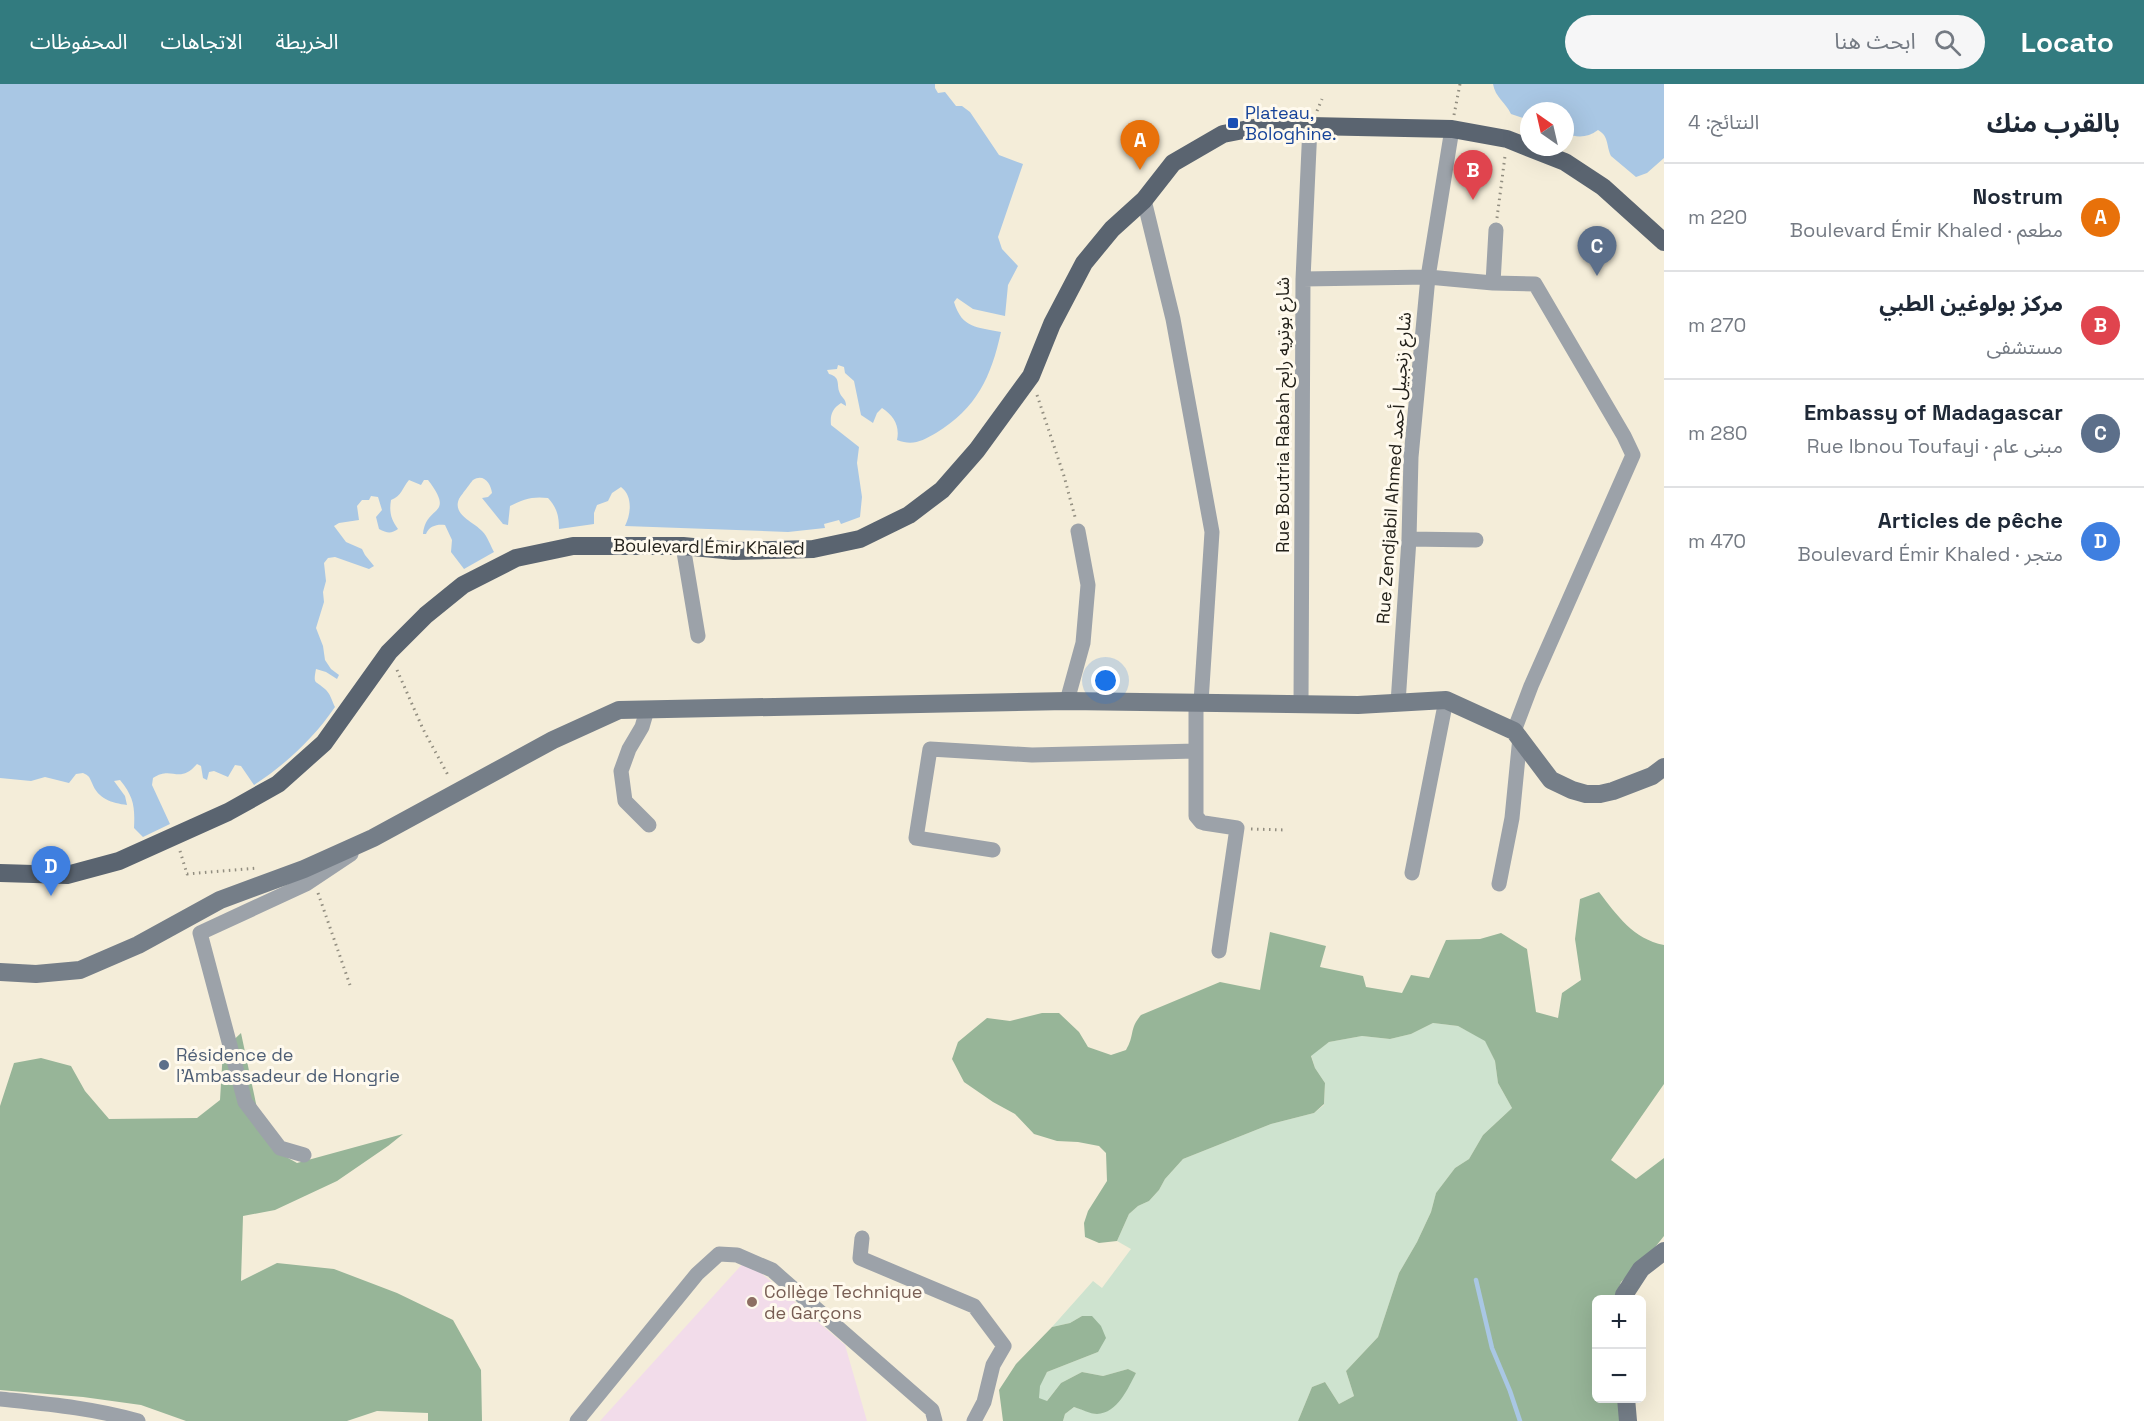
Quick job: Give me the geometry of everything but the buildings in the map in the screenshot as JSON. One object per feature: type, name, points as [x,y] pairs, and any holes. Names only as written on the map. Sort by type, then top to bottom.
[{"type":"main road","name":"Boulevard Émir Khaled","points":[[0,873],[67,875],[119,861],[228,812],[278,784],[324,743],[389,652],[426,615],[463,585],[516,558],[573,546],[683,546],[734,551],[813,549],[860,539],[909,514],[942,490],[977,450],[1031,376],[1052,324],[1084,264],[1112,230],[1143,200],[1173,163],[1223,134],[1264,126],[1310,126],[1452,129],[1507,139],[1565,162],[1603,187],[1664,242]]},
{"type":"main road","points":[[0,972],[36,974],[80,970],[138,945],[220,900],[304,869],[374,838],[553,740],[619,710],[1067,701],[1358,705],[1446,700],[1517,734],[1551,780],[1572,790],[1586,794],[1600,794],[1652,776],[1664,766]]},
{"type":"main road","points":[[1624,1295],[1641,1269],[1664,1251]]},
{"type":"main road","points":[[1626,1403],[1628,1421]]},
{"type":"street","name":"Rue Boutria Rabah شارع بوتريه رابح","points":[[1302,704],[1303,279],[1310,126]]},
{"type":"street","name":"Rue Zendjabil Ahmed شارع زنجبيل أحمد","points":[[1398,703],[1409,539],[1411,457],[1428,277],[1452,129]]},
{"type":"street","points":[[1143,200],[1173,320],[1212,532],[1198,702],[1196,816],[1204,823],[1237,828],[1219,951]]},
{"type":"street","points":[[1493,283],[1496,230]]},
{"type":"street","points":[[1303,279],[1428,277],[1534,284],[1633,455],[1531,686],[1517,734],[1512,818],[1499,885]]},
{"type":"street","points":[[1067,701],[1083,642],[1088,585],[1078,531]]},
{"type":"street","points":[[1409,539],[1476,540]]},
{"type":"street","points":[[683,546],[698,636]]},
{"type":"street","points":[[1412,873],[1446,700]]},
{"type":"street","points":[[647,710],[642,727],[629,749],[621,771],[625,801],[649,825]]},
{"type":"street","points":[[993,850],[916,838],[930,749],[1032,755],[1196,751]]},
{"type":"street","points":[[304,1155],[280,1148],[245,1102],[200,933],[313,880],[374,838]]},
{"type":"street","points":[[862,1238],[860,1257],[974,1306],[1004,1347],[993,1365],[984,1402],[974,1421]]},
{"type":"street","points":[[577,1421],[697,1274],[719,1254],[737,1255],[772,1270],[932,1410],[934,1421]]},
{"type":"street","points":[[0,1399],[68,1406],[138,1421]]},
{"type":"path","points":[[1452,129],[1460,84]]},
{"type":"path","points":[[1496,230],[1507,139]]},
{"type":"path","points":[[1031,376],[1064,476],[1078,531]]},
{"type":"path","points":[[389,652],[423,729],[458,792]]},
{"type":"path","points":[[1237,828],[1286,830]]},
{"type":"path","points":[[175,837],[187,874],[236,868]]},
{"type":"path","points":[[313,880],[351,988]]},
{"type":"shaded area","name":"Collège Technique de Garçons","points":[[746,1260],[845,1345],[867,1421],[600,1421]]},
{"type":"green space","points":[[1599,892],[1619,917],[1635,932],[1664,945],[1664,1084],[1611,1160],[1636,1179],[1664,1158],[1664,1236],[1648,1256],[1621,1282],[1616,1295],[1592,1295],[1592,1403],[1621,1403],[1623,1421],[1298,1421],[1312,1387],[1325,1382],[1339,1404],[1354,1396],[1346,1371],[1378,1337],[1399,1273],[1431,1212],[1436,1193],[1455,1168],[1469,1159],[1483,1135],[1512,1108],[1498,1083],[1495,1061],[1485,1041],[1458,1026],[1433,1023],[1411,1034],[1390,1039],[1362,1036],[1329,1042],[1311,1056],[1315,1068],[1325,1083],[1324,1104],[1314,1113],[1271,1124],[1183,1159],[1149,1201],[1138,1206],[1129,1214],[1117,1241],[1099,1243],[1085,1237],[1084,1223],[1088,1211],[1107,1181],[1106,1153],[1099,1146],[1057,1141],[1034,1134],[1015,1114],[964,1082],[952,1059],[958,1042],[987,1018],[1010,1021],[1042,1013],[1059,1013],[1079,1032],[1088,1047],[1111,1055],[1126,1050],[1135,1024],[1141,1015],[1220,982],[1260,990],[1270,932],[1326,946],[1320,967],[1363,976],[1366,987],[1402,993],[1411,975],[1429,978],[1446,940],[1480,939],[1501,933],[1527,949],[1536,1012],[1558,1018],[1562,993],[1581,980],[1575,939],[1580,899]]},
{"type":"green space","points":[[1433,1023],[1458,1026],[1485,1040],[1495,1061],[1498,1083],[1512,1108],[1483,1135],[1469,1159],[1455,1168],[1436,1193],[1431,1212],[1399,1273],[1378,1337],[1346,1371],[1354,1396],[1339,1404],[1325,1382],[1312,1387],[1298,1421],[1063,1421],[1065,1414],[1074,1407],[1096,1414],[1136,1373],[1128,1369],[1103,1376],[1082,1372],[1061,1383],[1046,1402],[1038,1398],[1039,1386],[1047,1372],[1098,1352],[1082,1316],[1070,1323],[1052,1327],[1093,1281],[1102,1288],[1131,1249],[1117,1241],[1129,1214],[1138,1206],[1149,1201],[1183,1159],[1271,1124],[1314,1113],[1324,1105],[1325,1083],[1315,1068],[1311,1055],[1329,1042],[1362,1036],[1390,1039],[1411,1034]]},
{"type":"green space","points":[[241,1033],[258,1113],[272,1149],[297,1163],[403,1134],[337,1181],[275,1210],[243,1216],[241,1281],[277,1263],[334,1269],[397,1293],[453,1320],[481,1370],[482,1421],[428,1421],[428,1413],[377,1411],[347,1421],[186,1421],[141,1405],[83,1397],[0,1390],[0,1106],[14,1063],[41,1058],[71,1066],[85,1091],[109,1119],[197,1118],[220,1100],[223,1050]]},
{"type":"green space","points":[[1082,1316],[1092,1316],[1101,1326],[1106,1338],[1098,1352],[1047,1372],[1040,1386],[1039,1398],[1047,1401],[1061,1383],[1082,1372],[1103,1376],[1128,1369],[1136,1373],[1121,1399],[1104,1413],[1097,1414],[1074,1407],[1065,1414],[1063,1421],[1003,1421],[999,1390],[1016,1364],[1052,1327],[1070,1323]]},
{"type":"water","points":[[0,84],[935,84],[938,93],[945,92],[956,106],[962,106],[970,112],[999,155],[1023,164],[998,237],[1002,249],[1018,266],[1008,285],[1005,316],[973,309],[957,298],[954,302],[957,311],[966,322],[1001,332],[987,377],[972,402],[950,423],[931,436],[913,443],[897,440],[898,430],[895,422],[882,408],[873,423],[861,415],[854,381],[845,373],[844,367],[838,365],[837,369],[827,370],[836,379],[846,406],[841,403],[834,410],[831,415],[831,425],[859,447],[857,463],[862,497],[860,517],[841,524],[839,520],[824,524],[825,528],[788,532],[625,526],[630,505],[628,495],[621,487],[612,493],[608,501],[597,505],[594,524],[559,529],[554,505],[548,498],[538,497],[510,506],[508,525],[503,524],[482,498],[492,493],[484,479],[477,478],[459,499],[458,505],[461,514],[484,533],[494,552],[464,569],[451,552],[452,540],[445,525],[434,526],[423,534],[429,518],[440,505],[436,492],[428,480],[424,480],[421,485],[409,480],[400,494],[391,500],[391,516],[398,529],[393,532],[379,529],[376,517],[382,510],[378,497],[371,496],[369,500],[362,500],[357,506],[359,520],[334,526],[346,542],[362,549],[374,566],[369,569],[335,557],[328,558],[324,563],[326,581],[323,592],[324,602],[316,628],[323,646],[325,660],[339,675],[337,679],[316,669],[315,680],[328,693],[335,707],[318,730],[298,750],[254,785],[241,766],[235,765],[228,777],[214,771],[209,772],[207,780],[203,778],[201,766],[197,764],[185,773],[165,773],[153,778],[152,785],[170,824],[143,837],[134,828],[133,802],[120,780],[114,781],[125,796],[127,805],[102,796],[89,776],[83,773],[76,774],[69,783],[45,777],[31,781],[0,778]]},
{"type":"water","points":[[1493,84],[1664,84],[1664,158],[1647,173],[1636,177],[1611,156],[1602,132],[1598,130],[1590,135],[1574,136],[1574,102],[1520,102],[1520,117],[1511,114],[1496,93]]},
{"type":"waterway","points":[[1476,1280],[1492,1348],[1520,1421]]},
{"type":"place","name":"Plateau, Bologhine.","points":[[1233,123]]},
{"type":"place","name":"Nostrum","points":[[1140,170]]},
{"type":"place","name":"مركز بولوغين الطبي","points":[[1473,200]]},
{"type":"place","name":"Embassy of Madagascar","points":[[1597,276]]},
{"type":"place","name":"Articles de pêche","points":[[51,896]]},
{"type":"place","name":"Résidence de l'Ambassadeur de Hongrie","points":[[164,1065]]},
{"type":"place","name":"Collège Technique de Garçons","points":[[752,1302]]}]
